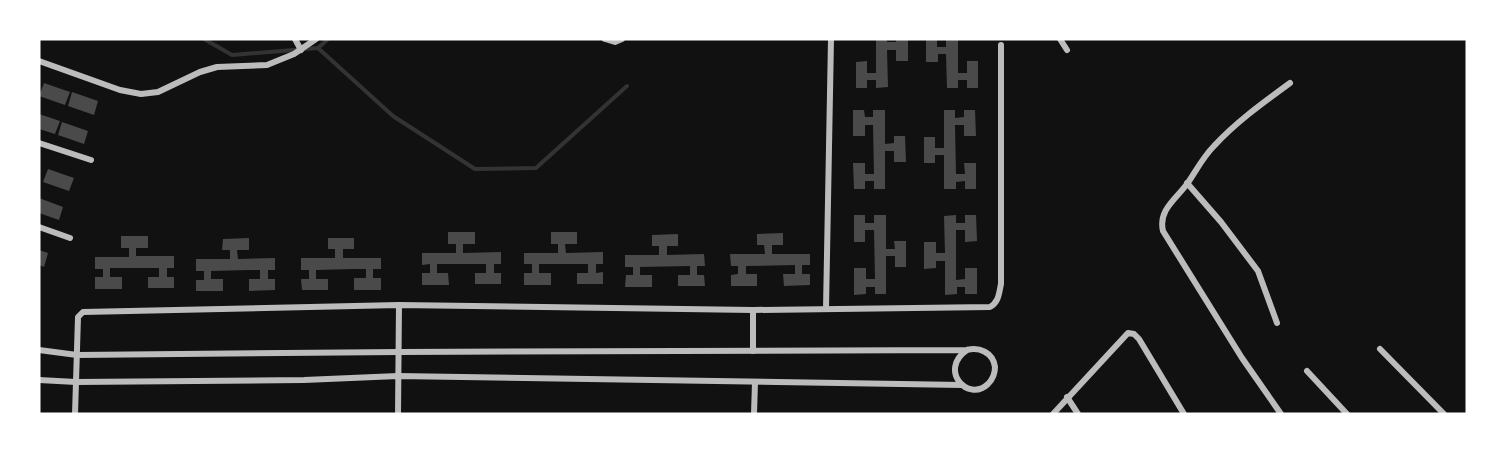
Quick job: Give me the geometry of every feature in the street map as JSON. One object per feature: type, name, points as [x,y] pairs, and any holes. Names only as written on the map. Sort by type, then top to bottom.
[{"type":"street","points":[[295,39],[301,50]]},
{"type":"street","points":[[39,61],[120,90],[141,94],[158,93],[200,72],[217,67],[267,65],[301,50],[316,39]]},
{"type":"street","points":[[605,39],[615,42],[622,39]]},
{"type":"street","points":[[826,309],[831,39]]},
{"type":"street","points":[[1060,39],[1067,50]]},
{"type":"street","points":[[75,414],[78,317],[83,312],[399,305],[753,310],[993,306],[998,299],[1001,284],[1001,45]]},
{"type":"street","points":[[1281,414],[1242,358],[1163,231],[1161,224],[1163,212],[1215,144],[1258,106],[1290,83]]},
{"type":"street","points":[[39,143],[92,160]]},
{"type":"street","points":[[1187,183],[1221,222],[1258,271],[1277,323]]},
{"type":"street","points":[[39,227],[70,238]]},
{"type":"street","points":[[398,414],[399,305]]},
{"type":"street","points":[[753,310],[753,351]]},
{"type":"street","points":[[1053,414],[1128,333],[1134,334],[1139,339],[1184,414]]},
{"type":"street","points":[[39,350],[77,355],[980,349],[991,357],[995,369],[991,381],[981,389],[962,385],[398,376],[304,380],[76,382],[39,380]]},
{"type":"street","points":[[1380,349],[1444,414]]},
{"type":"street","points":[[962,385],[955,374],[954,367],[956,360],[966,350]]},
{"type":"street","points":[[1307,371],[1347,414]]},
{"type":"street","points":[[754,414],[755,382]]},
{"type":"street","points":[[1067,397],[1078,414]]},
{"type":"building","points":[[876,39],[896,42],[896,39],[908,39],[908,61],[896,61],[896,50],[887,50],[888,87],[876,88],[876,80],[867,80],[867,88],[856,88],[856,62],[867,61],[867,73],[876,73]]},
{"type":"building","points":[[926,39],[937,39],[937,47],[946,47],[946,39],[958,39],[958,73],[967,73],[967,61],[978,61],[978,88],[967,88],[967,80],[958,80],[958,88],[947,88],[946,54],[938,54],[938,62],[926,62]]},
{"type":"building","points":[[44,83],[70,92],[65,105],[39,96]]},
{"type":"building","points":[[72,92],[98,101],[94,115],[68,106]]},
{"type":"building","points":[[853,110],[864,110],[865,117],[873,117],[873,110],[885,110],[885,144],[894,143],[894,136],[905,136],[906,162],[894,162],[894,151],[885,151],[885,189],[874,189],[874,181],[865,181],[865,189],[854,189],[853,163],[865,163],[865,174],[874,174],[873,125],[865,125],[865,136],[853,136]]},
{"type":"building","points":[[944,110],[955,110],[955,118],[964,117],[964,110],[975,110],[976,136],[964,136],[964,125],[955,125],[956,174],[965,174],[964,163],[976,163],[976,189],[965,189],[965,181],[956,182],[956,189],[944,189],[944,155],[935,155],[935,163],[924,163],[924,137],[935,137],[935,148],[944,148]]},
{"type":"building","points":[[39,114],[60,121],[55,134],[39,129]]},
{"type":"building","points":[[62,122],[88,131],[84,144],[58,135]]},
{"type":"building","points":[[48,169],[74,178],[69,191],[43,182]]},
{"type":"building","points":[[39,198],[63,207],[59,220],[39,213]]},
{"type":"building","points":[[854,215],[865,215],[865,223],[874,223],[874,215],[886,215],[886,249],[895,249],[894,241],[906,241],[906,267],[895,267],[895,256],[886,256],[886,294],[875,294],[875,287],[866,287],[866,294],[854,295],[854,268],[866,268],[866,279],[875,279],[874,230],[865,230],[865,242],[854,242]]},
{"type":"building","points":[[956,215],[956,223],[965,223],[965,215],[976,215],[977,241],[965,242],[965,230],[956,230],[956,280],[965,279],[965,268],[977,268],[977,294],[965,294],[965,287],[957,287],[957,294],[945,295],[945,261],[936,261],[936,268],[924,269],[924,242],[936,242],[936,253],[945,253],[944,216]]},
{"type":"building","points":[[448,232],[475,232],[475,244],[463,244],[463,253],[501,252],[501,264],[494,264],[494,273],[501,273],[501,284],[475,284],[475,273],[486,273],[486,264],[437,264],[437,273],[448,273],[449,285],[422,285],[422,273],[430,273],[430,264],[422,265],[422,253],[456,253],[456,244],[448,244]]},
{"type":"building","points":[[551,232],[577,232],[577,244],[565,244],[566,253],[603,252],[603,264],[596,264],[596,273],[603,272],[603,284],[577,284],[577,273],[588,273],[588,264],[539,264],[539,273],[551,273],[551,285],[524,285],[524,273],[532,273],[532,264],[524,264],[524,253],[558,253],[558,244],[551,244]]},
{"type":"building","points":[[783,233],[783,245],[772,245],[772,254],[810,254],[810,265],[802,265],[802,274],[810,274],[810,285],[784,286],[783,274],[795,274],[795,265],[746,266],[746,274],[757,274],[757,286],[731,286],[731,275],[738,274],[738,266],[731,266],[730,254],[765,254],[764,245],[757,245],[757,234]]},
{"type":"building","points":[[678,234],[678,246],[667,246],[667,255],[704,254],[705,266],[697,266],[697,275],[704,275],[705,286],[678,286],[678,275],[690,275],[690,266],[640,267],[640,275],[652,275],[652,287],[625,287],[626,275],[633,275],[633,267],[625,267],[625,255],[659,255],[659,246],[652,246],[652,235]]},
{"type":"building","points":[[121,236],[148,236],[148,248],[136,248],[136,256],[174,256],[174,268],[167,268],[167,277],[174,277],[174,288],[148,288],[148,277],[159,277],[159,268],[110,268],[110,277],[122,277],[122,289],[95,289],[95,277],[103,277],[103,269],[95,269],[95,257],[129,257],[129,248],[121,248]]},
{"type":"building","points":[[249,238],[249,250],[237,250],[238,259],[275,258],[275,270],[268,270],[268,279],[275,279],[275,290],[249,291],[249,279],[260,279],[260,270],[249,270],[211,271],[211,279],[223,279],[223,291],[196,291],[196,280],[204,280],[204,271],[196,271],[196,259],[230,259],[230,250],[222,250],[223,239]]},
{"type":"building","points":[[328,238],[354,238],[354,249],[343,249],[343,258],[381,258],[381,269],[373,269],[373,278],[381,278],[381,290],[354,290],[354,278],[366,278],[366,269],[354,269],[316,270],[316,279],[328,279],[328,290],[302,290],[301,279],[309,279],[309,270],[301,270],[301,258],[335,258],[335,249],[328,249]]},
{"type":"building","points":[[39,250],[48,253],[44,267],[39,265]]},
{"type":"waterway","points":[[204,39],[232,55],[318,48],[393,116],[475,169],[536,168],[627,86]]},
{"type":"waterway","points":[[318,48],[328,39]]}]
